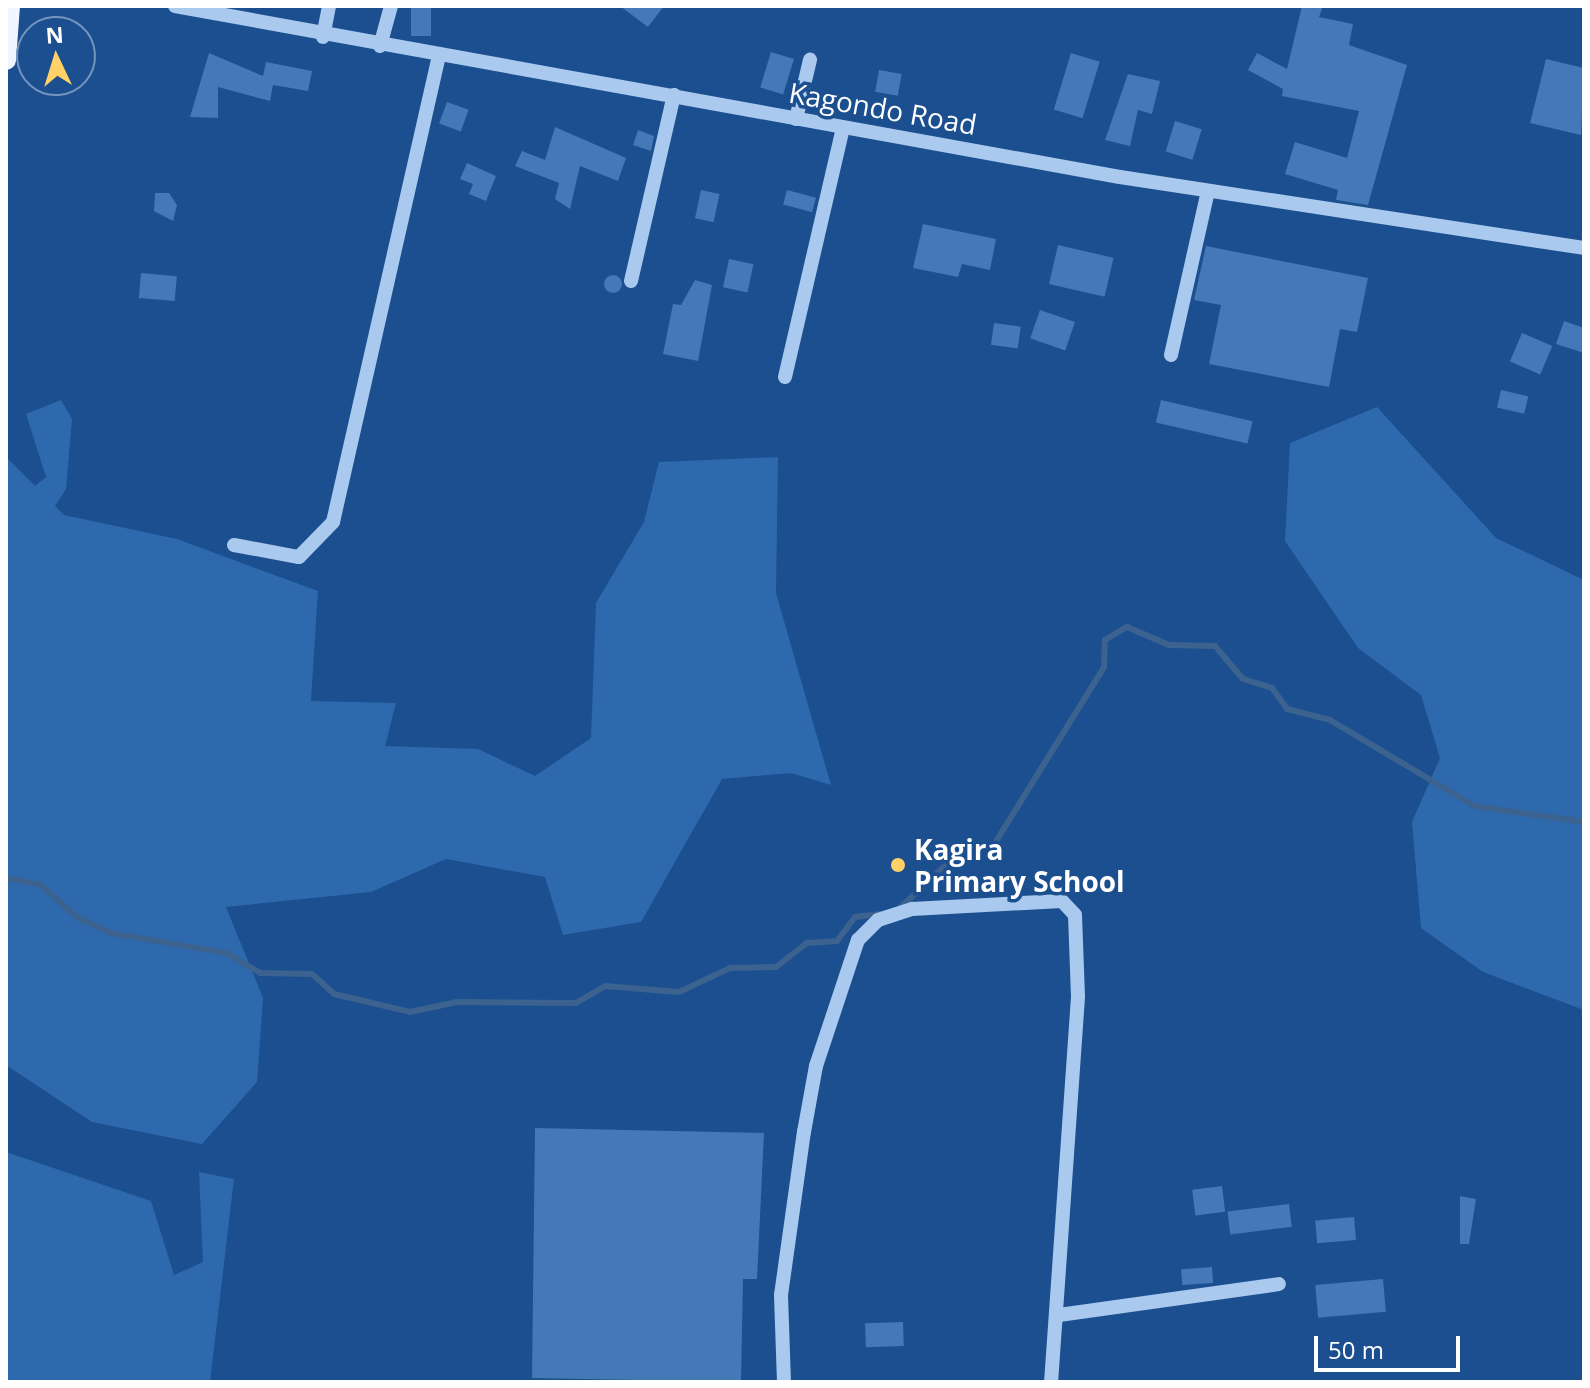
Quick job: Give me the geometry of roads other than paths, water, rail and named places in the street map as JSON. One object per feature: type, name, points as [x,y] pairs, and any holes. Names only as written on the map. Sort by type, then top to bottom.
[{"type":"main road","points":[[6,60],[10,6]]},
{"type":"street","name":"Kagondo Road","points":[[175,6],[323,37],[439,54],[1208,191],[1584,248]]},
{"type":"street","points":[[323,37],[329,6]]},
{"type":"street","points":[[380,46],[391,6]]},
{"type":"street","points":[[234,545],[299,557],[333,522],[439,54]]},
{"type":"street","points":[[796,119],[810,60]]},
{"type":"street","points":[[631,281],[674,95]]},
{"type":"street","points":[[785,377],[843,128]]},
{"type":"street","points":[[1171,355],[1208,191]]},
{"type":"street","points":[[784,1382],[781,1295],[816,1066],[858,940],[895,912],[1062,901],[1075,915],[1078,997],[1059,1315],[1051,1382]]},
{"type":"street","points":[[1059,1315],[1279,1284]]},
{"type":"waterway","points":[[901,907],[950,861],[995,843],[1104,667],[1105,640],[1127,627],[1169,645],[1215,646],[1243,679],[1272,688],[1287,709],[1330,720],[1474,806],[1584,822]]},
{"type":"waterway","points":[[6,878],[41,885],[78,918],[111,933],[226,953],[260,973],[312,974],[334,994],[410,1012],[457,1002],[576,1003],[605,986],[679,992],[730,968],[776,967],[807,943],[837,941],[855,917],[880,914]]},
{"type":"place","name":"Kagira Primary School","points":[[898,865]]}]
